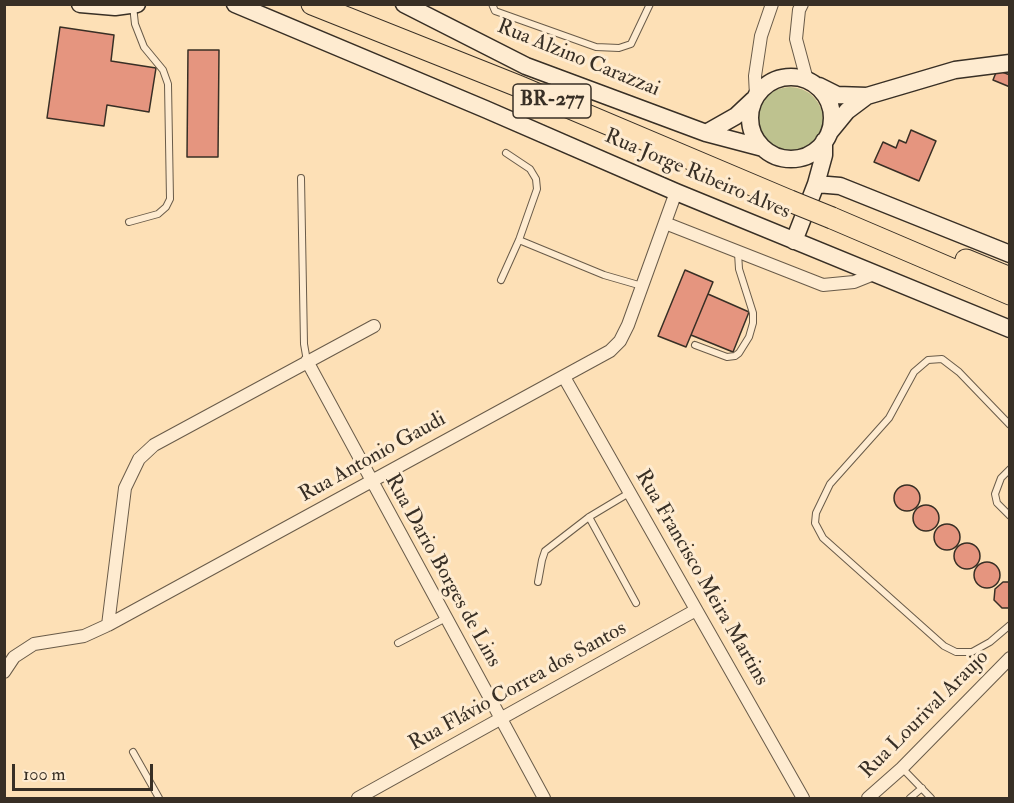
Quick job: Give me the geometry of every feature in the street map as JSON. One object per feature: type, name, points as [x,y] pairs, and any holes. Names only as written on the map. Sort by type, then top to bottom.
[{"type":"highway","name":"BR-277","points":[[312,4],[792,196],[835,204],[1010,278]]},
{"type":"highway","name":"BR-277","points":[[344,4],[492,63],[792,196]]},
{"type":"highway","name":"BR-277","points":[[835,204],[1010,294]]},
{"type":"main road","points":[[80,4],[115,7],[134,5]]},
{"type":"main road","name":"Rua Jorge Ribeiro Alves","points":[[235,4],[676,192],[1010,329]]},
{"type":"main road","name":"Rua Alzino Carazzai","points":[[404,4],[526,66],[706,133],[763,148]]},
{"type":"main road","points":[[706,133],[736,116],[763,87],[773,80],[784,77],[796,77],[810,81],[837,95],[867,96],[955,70],[1010,63]]},
{"type":"main road","points":[[794,241],[816,184],[832,120],[830,106],[824,93],[810,81]]},
{"type":"main road","points":[[755,98],[750,112],[750,126],[755,138],[763,148],[781,158],[791,159],[810,154],[825,141],[847,111],[867,96]]},
{"type":"main road","points":[[825,141],[835,204]]},
{"type":"main road","points":[[791,159],[806,171],[835,204],[1009,254]]},
{"type":"street","points":[[802,4],[799,10],[796,39],[810,81]]},
{"type":"street","points":[[755,98],[755,76],[761,36],[772,5]]},
{"type":"street","name":"Rua Antonio Gaudi","points":[[4,672],[14,657],[34,644],[84,636],[108,625],[600,357],[620,341],[628,325],[676,192]]},
{"type":"street","points":[[665,223],[823,285],[854,282],[874,274]]},
{"type":"street","points":[[108,625],[125,488],[139,459],[154,445],[374,326]]},
{"type":"street","name":"Rua Dario Borges de Lins","points":[[307,361],[544,798]]},
{"type":"street","name":"Rua Francisco Meira Martins","points":[[564,377],[803,798]]},
{"type":"street","name":"Rua Flávio Correa dos Santos","points":[[358,798],[696,610]]},
{"type":"street","name":"Rua Lourival Araujo","points":[[868,798],[902,768],[1010,658]]},
{"type":"lane","points":[[492,4],[495,11],[596,47],[619,48],[631,44],[650,4]]},
{"type":"lane","points":[[129,222],[158,214],[166,207],[170,199],[168,84],[163,70],[144,47],[135,24],[134,5]]},
{"type":"lane","points":[[501,280],[519,240],[537,189],[536,179],[531,169],[506,153]]},
{"type":"lane","points":[[301,178],[303,344],[307,361]]},
{"type":"lane","points":[[519,240],[604,275],[642,286]]},
{"type":"lane","points":[[695,345],[727,357],[735,356],[749,337],[753,313],[739,269],[738,253]]},
{"type":"lane","points":[[1010,425],[959,372],[942,359],[928,360],[914,372],[889,418],[830,484],[816,513],[815,523],[823,538],[944,646],[956,652],[972,652],[990,642],[1010,625]]},
{"type":"lane","points":[[1010,469],[1001,478],[995,494],[998,503],[1010,516]]},
{"type":"lane","points":[[538,582],[545,551],[589,517],[630,492]]},
{"type":"lane","points":[[589,517],[636,603]]},
{"type":"lane","points":[[398,643],[446,618]]},
{"type":"lane","points":[[133,752],[159,798]]},
{"type":"lane","points":[[902,768],[931,798]]},
{"type":"lane","points":[[910,798],[922,788]]},
{"type":"green space","points":[[790,87],[802,90],[813,97],[820,108],[823,120],[820,132],[813,143],[802,150],[790,153],[778,150],[767,143],[760,132],[757,120],[760,108],[767,97],[778,90]]},
{"type":"building","points":[[60,27],[114,35],[111,61],[156,68],[149,112],[107,105],[104,126],[47,118]]},
{"type":"building","points":[[188,50],[219,50],[218,157],[187,157]]},
{"type":"building","points":[[997,70],[1010,75],[1010,87],[993,80]]},
{"type":"building","points":[[911,130],[936,141],[919,181],[874,162],[883,142],[896,148],[899,140],[906,143]]},
{"type":"building","points":[[685,270],[713,282],[686,347],[658,336]]},
{"type":"building","points":[[708,294],[749,312],[733,352],[691,335]]},
{"type":"building","points":[[907,485],[916,489],[920,498],[916,507],[907,511],[898,507],[894,498],[898,489]]},
{"type":"building","points":[[926,505],[935,509],[939,518],[935,527],[926,531],[917,527],[913,518],[917,509]]},
{"type":"building","points":[[947,524],[956,528],[960,537],[956,546],[947,550],[938,546],[934,537],[938,528]]},
{"type":"building","points":[[967,543],[976,547],[980,556],[976,565],[967,569],[958,565],[954,556],[958,547]]},
{"type":"building","points":[[987,562],[996,566],[1000,575],[996,584],[987,588],[978,584],[974,575],[978,566]]},
{"type":"building","points":[[1003,582],[1010,582],[1010,608],[1002,608],[994,600],[995,589]]}]
